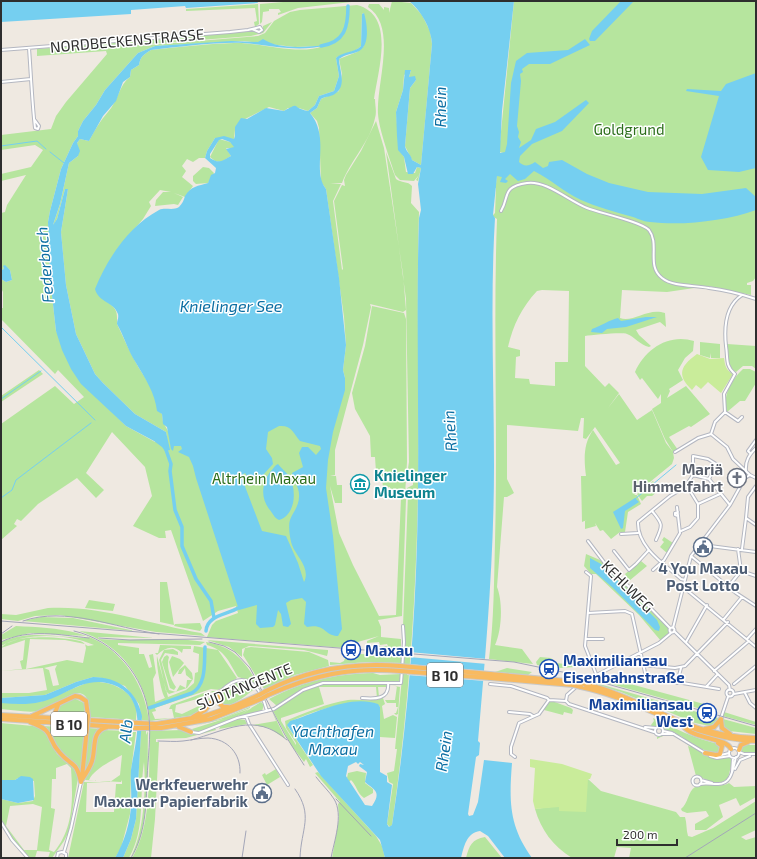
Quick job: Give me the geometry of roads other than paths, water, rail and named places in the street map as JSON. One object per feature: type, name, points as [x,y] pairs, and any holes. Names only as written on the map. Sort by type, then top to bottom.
[{"type":"highway","name":"SÜDTANGENTE","points":[[1,715],[26,719],[111,726],[177,726],[194,723],[229,713],[302,675],[336,668],[363,665],[543,681]]},
{"type":"highway","name":"B 10","points":[[543,681],[578,682],[617,693],[678,721],[703,729],[732,736],[756,738]]},
{"type":"highway","name":"B 10","points":[[543,681],[573,685],[617,697],[683,726],[720,736],[756,741]]},
{"type":"highway","points":[[219,693],[218,701],[221,705],[225,707],[234,706]]},
{"type":"highway","points":[[185,720],[201,713],[219,693]]},
{"type":"highway","points":[[26,719],[73,696],[83,698],[88,705],[88,728],[81,781]]},
{"type":"highway","name":"SÜDTANGENTE","points":[[144,726],[185,720],[212,714],[260,697]]},
{"type":"highway","points":[[63,701],[56,706],[55,711],[58,716],[65,719]]},
{"type":"highway","name":"SÜDTANGENTE","points":[[1,719],[65,719],[134,726]]},
{"type":"highway","points":[[26,719],[48,732],[59,752],[77,767],[81,781]]},
{"type":"highway","points":[[703,729],[714,727],[721,719]]},
{"type":"highway","points":[[721,719],[722,728],[732,736]]},
{"type":"highway","points":[[177,726],[191,732],[190,728],[194,723]]},
{"type":"highway","points":[[81,781],[91,764],[96,734],[101,729],[111,726]]},
{"type":"highway","points":[[683,726],[695,735],[727,744],[730,751]]},
{"type":"highway","points":[[705,753],[716,755],[722,752],[721,744],[714,741]]},
{"type":"highway","points":[[739,751],[741,745],[750,741]]},
{"type":"street","name":"NORDBECKENSTRASSE","points":[[1,50],[252,29]]},
{"type":"street","points":[[29,48],[34,119],[35,128],[38,129],[39,126],[34,119]]},
{"type":"street","points":[[1,82],[31,79]]},
{"type":"street","points":[[501,211],[506,194],[510,190],[522,184],[540,183],[582,206],[605,215],[635,222],[646,227],[652,237],[653,262],[656,272],[666,281],[756,299]]},
{"type":"street","points":[[742,295],[733,304],[726,318],[725,341],[727,363],[730,370],[735,374],[724,394],[726,412],[738,420],[742,417]]},
{"type":"street","points":[[675,452],[698,438],[710,434],[715,422],[726,412]]},
{"type":"street","points":[[710,434],[727,447],[733,459],[750,475],[756,478]]},
{"type":"street","points":[[750,453],[748,448],[756,440]]},
{"type":"street","points":[[746,471],[750,453],[756,448]]},
{"type":"street","points":[[685,580],[681,579],[649,550],[638,533],[638,521],[687,486],[693,475],[693,456],[708,459],[716,463],[709,479]]},
{"type":"street","points":[[693,475],[709,479],[730,505]]},
{"type":"street","points":[[566,701],[566,696],[570,692],[597,674],[659,643],[671,633],[691,556],[730,505],[745,478],[750,475]]},
{"type":"street","points":[[680,531],[690,527],[698,518],[698,504],[687,486]]},
{"type":"street","points":[[742,549],[748,498],[756,486]]},
{"type":"street","points":[[698,504],[720,494]]},
{"type":"street","points":[[653,570],[662,562],[677,540],[680,531],[677,507]]},
{"type":"street","points":[[652,511],[661,522],[662,526],[656,540]]},
{"type":"street","points":[[746,518],[756,525]]},
{"type":"street","points":[[621,534],[638,533]]},
{"type":"street","name":"KEHLWEG","points":[[588,541],[610,570],[673,629],[714,670],[734,694]]},
{"type":"street","points":[[701,541],[710,546],[756,552]]},
{"type":"street","points":[[728,587],[741,571],[738,549]]},
{"type":"street","points":[[614,551],[628,570],[649,550]]},
{"type":"street","points":[[691,556],[742,598],[756,606]]},
{"type":"street","points":[[741,571],[756,576]]},
{"type":"street","points":[[586,572],[591,576],[585,646],[588,658],[597,674]]},
{"type":"street","points":[[683,587],[728,622],[756,647]]},
{"type":"street","points":[[724,619],[742,598]]},
{"type":"street","points":[[686,642],[707,605]]},
{"type":"street","points":[[588,613],[626,611],[630,613],[634,619],[646,677],[719,689]]},
{"type":"street","points":[[643,665],[681,668],[687,665],[728,622]]},
{"type":"street","points":[[191,732],[199,733],[246,716],[281,706],[309,687],[323,683],[401,683],[404,652],[402,626]]},
{"type":"street","points":[[714,670],[748,640],[756,629]]},
{"type":"street","points":[[586,639],[603,639]]},
{"type":"street","points":[[734,684],[756,666]]},
{"type":"street","points":[[677,683],[681,668]]},
{"type":"street","points":[[706,687],[717,674]]},
{"type":"street","points":[[219,693],[236,681],[250,682],[257,688],[267,711]]},
{"type":"street","points":[[362,698],[376,699],[383,697],[388,690],[388,682]]},
{"type":"street","points":[[490,684],[511,686],[549,700],[566,701],[569,704],[642,726],[659,727],[662,732]]},
{"type":"street","points":[[721,719],[728,697],[727,692],[730,690]]},
{"type":"street","points":[[728,697],[734,694],[756,690]]},
{"type":"street","points":[[745,692],[750,703],[756,708]]},
{"type":"street","points":[[515,757],[511,751],[517,726],[521,721],[539,714],[549,700]]},
{"type":"street","points":[[509,712],[530,714],[533,717]]},
{"type":"street","points":[[246,716],[249,724],[288,786]]},
{"type":"street","points":[[642,726],[657,735],[662,732],[675,734],[705,753],[717,758],[750,756]]},
{"type":"street","points":[[654,732],[656,728]]},
{"type":"street","points":[[710,755],[724,756],[734,748],[744,754],[755,754]]},
{"type":"street","points":[[730,751],[732,775]]},
{"type":"street","points":[[713,784],[701,780],[697,776],[693,780],[695,785],[700,784],[713,784],[724,783],[732,775],[739,751]]},
{"type":"street","points":[[733,772],[740,760],[755,754]]},
{"type":"street","points":[[700,784],[701,780]]},
{"type":"street","points":[[66,858],[64,852],[81,781]]},
{"type":"street","points":[[1,822],[12,840],[28,858]]},
{"type":"street","points":[[57,858],[59,852],[64,852]]},
{"type":"water","points":[[1,1],[257,1],[258,3],[186,8],[185,6],[131,10],[131,14],[1,22]]},
{"type":"water","points":[[409,1],[514,1],[502,111],[500,153],[505,152],[507,144],[511,83],[516,61],[527,53],[568,50],[585,39],[590,45],[550,64],[529,64],[522,69],[523,72],[520,74],[521,81],[517,126],[519,132],[518,137],[521,142],[519,148],[531,140],[536,129],[555,122],[586,100],[589,103],[562,131],[532,144],[520,156],[519,162],[523,165],[527,165],[535,162],[543,168],[548,166],[549,162],[562,160],[587,174],[609,183],[648,192],[702,194],[746,188],[756,197],[756,210],[744,214],[704,222],[648,222],[587,203],[534,171],[525,179],[518,181],[510,174],[505,179],[508,181],[506,183],[500,182],[502,177],[497,176],[493,215],[495,218],[492,311],[494,466],[493,535],[487,638],[478,741],[480,743],[479,755],[476,757],[468,814],[469,816],[473,815],[478,802],[484,760],[512,763],[512,813],[519,835],[532,858],[505,858],[488,836],[480,831],[475,832],[466,841],[461,858],[385,858],[380,840],[321,776],[287,725],[290,721],[322,709],[345,703],[357,701],[378,704],[380,707],[380,772],[387,776],[387,782],[392,785],[387,824],[389,827],[392,825],[403,742],[411,658],[416,574],[418,490],[418,252],[419,218],[421,210],[418,184],[421,168],[417,167],[413,174],[408,174],[404,157],[398,150],[396,112],[403,90],[405,70],[411,70],[409,77],[415,76],[416,80],[410,88],[405,146],[412,160],[421,165],[432,44],[428,26],[414,5]],"holes":[[[356,762],[358,764],[360,762],[364,765],[360,764],[359,766],[367,772],[365,782],[376,791],[377,794],[372,806],[365,805],[346,776],[348,766]]]},
{"type":"water","points":[[621,1],[634,1],[595,41],[590,41],[589,39],[592,31]]},
{"type":"water","name":"Knielinger See","points":[[364,13],[367,28],[364,45],[357,52],[339,59],[342,81],[339,90],[333,95],[321,99],[317,108],[310,113],[316,123],[319,133],[320,173],[326,189],[339,278],[346,345],[343,370],[345,390],[333,432],[328,460],[326,488],[333,536],[342,629],[338,636],[330,634],[321,628],[313,626],[307,627],[304,624],[306,602],[302,598],[291,600],[286,603],[291,624],[288,627],[283,626],[281,614],[278,610],[275,625],[273,627],[260,628],[256,624],[257,605],[239,610],[189,457],[178,452],[182,449],[181,446],[174,446],[173,451],[171,449],[167,427],[163,424],[162,414],[157,411],[149,386],[131,354],[117,324],[118,314],[113,307],[99,297],[95,289],[106,266],[120,244],[138,225],[159,210],[174,209],[179,207],[190,190],[208,183],[211,175],[215,173],[216,168],[205,158],[207,151],[215,138],[224,136],[234,139],[235,127],[241,118],[247,119],[266,108],[284,111],[295,106],[308,111],[315,105],[319,96],[334,91],[339,76],[336,58],[342,54],[356,50],[361,46],[362,14]],"holes":[[[222,139],[230,142],[234,147],[226,149],[231,156],[223,160],[216,161],[210,158],[210,154],[219,140]],[[279,426],[290,428],[300,441],[320,446],[321,449],[316,455],[308,447],[302,447],[299,453],[303,467],[292,473],[299,493],[299,500],[290,520],[289,526],[292,545],[306,572],[304,582],[298,563],[286,536],[262,531],[241,476],[245,473],[251,482],[261,481],[264,474],[273,464],[272,458],[266,449],[268,432]]]},
{"type":"water","points":[[263,39],[277,45],[293,47],[326,45],[305,48],[284,48],[243,43],[220,43],[151,50],[144,54],[139,65],[131,70],[130,77],[123,82],[116,101],[103,116],[89,141],[80,139],[77,143],[80,151],[78,156],[69,163],[60,204],[53,225],[57,219],[65,189],[68,189],[61,232],[66,285],[76,334],[95,374],[103,383],[135,414],[166,432],[170,450],[165,451],[154,441],[126,426],[81,384],[71,369],[62,350],[56,331],[50,278],[48,222],[50,211],[61,169],[73,143],[78,136],[78,131],[83,121],[96,105],[105,90],[138,53],[155,46],[231,41],[258,42]]},
{"type":"water","points":[[756,73],[756,168],[739,172],[708,170],[701,157],[719,96],[686,91],[687,89],[721,91],[726,84]]},
{"type":"water","points":[[5,265],[10,270],[12,280],[6,282],[1,279],[1,270],[4,269],[3,266]]},
{"type":"water","points":[[646,317],[657,317],[626,327],[607,329],[602,333],[591,332],[592,329],[618,318],[621,321]]},
{"type":"water","points":[[278,464],[292,481],[294,494],[292,507],[289,513],[279,520],[275,517],[266,504],[263,495],[264,485],[268,475]]},
{"type":"water","points":[[635,498],[639,502],[625,511],[623,528],[621,529],[613,512]]},
{"type":"water","points":[[590,558],[601,564],[657,620],[660,627],[659,631],[655,630],[612,587],[590,568]]},
{"type":"water","points":[[93,677],[110,680],[125,687],[136,699],[142,716],[136,819],[131,839],[123,858],[115,858],[124,839],[130,817],[131,770],[137,728],[136,711],[129,695],[125,691],[111,684],[92,682],[40,702],[26,704],[1,703],[1,698],[45,695],[76,682]]},
{"type":"water","points":[[21,776],[30,777],[33,779],[34,800],[18,803],[1,799],[1,780],[15,780]]},
{"type":"waterway","name":"Federbach","points":[[321,46],[335,41],[344,32],[347,21],[348,6]]},
{"type":"waterway","points":[[1,146],[37,141],[46,149]]},
{"type":"waterway","points":[[50,152],[64,163]]},
{"type":"waterway","points":[[1,327],[95,420]]},
{"type":"waterway","points":[[1,399],[41,371]]},
{"type":"waterway","points":[[1,498],[12,490],[16,480],[91,423]]},
{"type":"waterway","name":"Federbach","points":[[165,447],[171,464],[170,471],[175,510],[182,527],[182,546],[196,579],[211,601],[214,618]]},
{"type":"waterway","points":[[635,499],[676,465]]},
{"type":"waterway","points":[[206,631],[210,622],[218,616],[238,608]]},
{"type":"waterway","name":"Federbach","points":[[149,708],[192,693],[197,689],[204,672],[205,647]]},
{"type":"tram line","points":[[23,621],[39,617],[73,617],[159,634]]},
{"type":"tram line","points":[[1,634],[12,626]]},
{"type":"tram line","points":[[1,642],[22,635],[34,634],[56,634],[89,638]]},
{"type":"tram line","points":[[99,638],[130,640],[202,639]]},
{"type":"railway","points":[[1,621],[514,662],[572,674],[756,726]]},
{"type":"railway","points":[[74,631],[102,642],[114,651],[134,674],[146,702],[150,732],[145,809],[140,839],[131,858]]},
{"type":"railway","points":[[209,642],[224,646],[235,652],[250,668],[285,735],[304,765]]},
{"type":"railway","points":[[191,740],[228,728],[251,725],[263,726],[275,731],[287,740]]},
{"type":"railway","points":[[158,741],[180,741],[202,738],[222,741],[236,754],[240,766],[240,773]]},
{"type":"railway","points":[[316,777],[332,796],[337,805],[338,820],[331,858]]},
{"type":"railway","points":[[295,789],[301,798],[305,815],[300,858]]},
{"type":"railway","points":[[336,799],[371,836]]},
{"type":"railway","points":[[685,858],[756,813]]},
{"type":"railway","points":[[242,858],[246,831]]},
{"type":"place","name":"Mariä Himmelfahrt","points":[[737,478]]},
{"type":"place","name":"Knielinger Museum","points":[[360,484]]},
{"type":"place","name":"4 You Maxau Post Lotto","points":[[703,547]]},
{"type":"place","name":"Maxau","points":[[351,650]]},
{"type":"place","name":"Maximiliansau Eisenbahnstraße","points":[[549,669]]},
{"type":"place","name":"Maximiliansau West","points":[[707,713]]},
{"type":"place","name":"Werkfeuerwehr Maxauer Papierfabrik","points":[[262,793]]},
{"type":"water label","name":"Rhein","points":[[439,107]]},
{"type":"water label","name":"Rhein","points":[[449,431]]},
{"type":"water label","name":"Alb","points":[[125,731]]},
{"type":"water label","name":"Yachthafen Maxau","points":[[333,739]]},
{"type":"water label","name":"Rhein","points":[[443,751]]},
{"type":"park label","name":"Goldgrund","points":[[629,129]]},
{"type":"park label","name":"Altrhein Maxau","points":[[264,478]]}]
